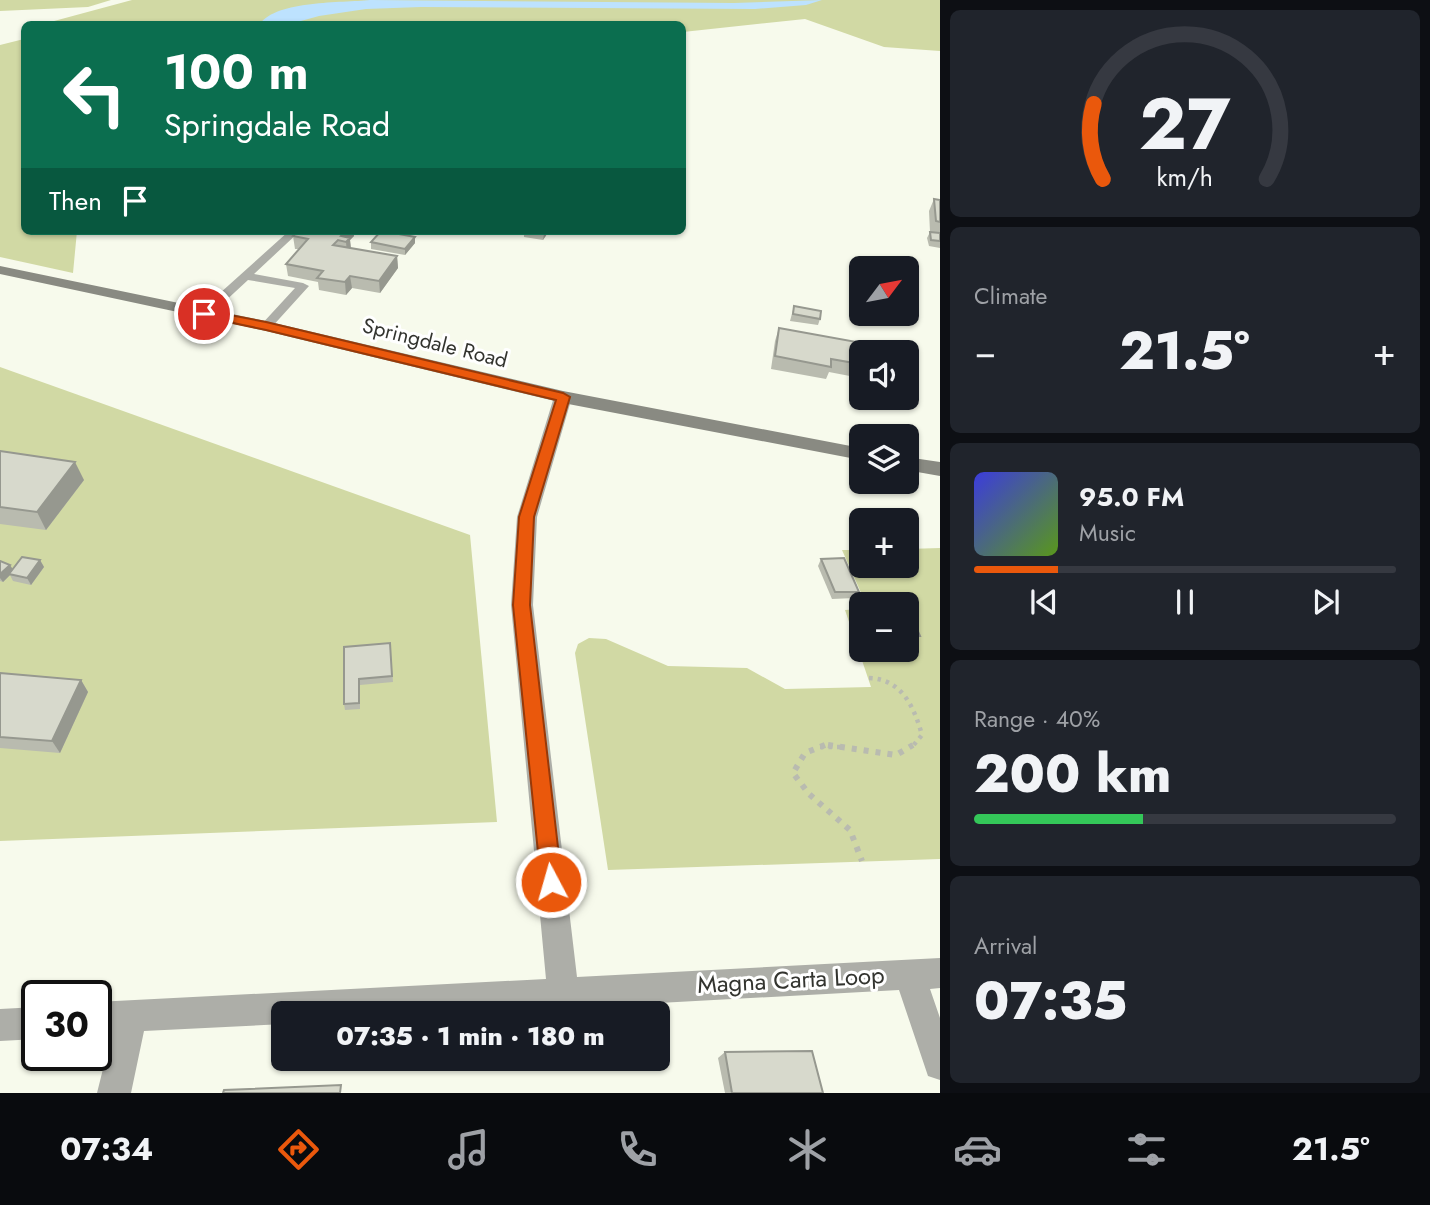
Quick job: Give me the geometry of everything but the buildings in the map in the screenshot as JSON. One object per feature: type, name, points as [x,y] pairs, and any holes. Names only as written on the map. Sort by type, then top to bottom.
[{"type":"street","name":"Springdale Road","points":[[0,270],[266,326],[563,397],[849,452]]},
{"type":"street","points":[[563,397],[527,517],[522,605],[563,993]]},
{"type":"street","points":[[919,465],[940,469]]},
{"type":"street","points":[[924,973],[940,1063]]},
{"type":"street","name":"Magna Carta Loop","points":[[112,1017],[924,973]]},
{"type":"street","points":[[114,1093],[132,1016]]},
{"type":"street","points":[[0,1025],[21,1024]]},
{"type":"lane","points":[[204,314],[291,235]]},
{"type":"lane","points":[[245,276],[303,286],[266,326]]},
{"type":"path","points":[[862,861],[850,830],[809,794],[793,773],[805,753],[826,745],[896,755],[911,748],[922,735],[915,710],[901,691],[879,677],[869,678]]},
{"type":"green space","points":[[0,0],[111,0],[88,7],[0,11]]},
{"type":"green space","points":[[132,0],[940,0],[940,51],[884,47],[805,19],[686,32],[686,21],[54,21]]},
{"type":"green space","points":[[21,40],[21,235],[77,235],[73,273],[0,257],[0,45]]},
{"type":"green space","points":[[0,367],[470,535],[497,822],[0,841]]},
{"type":"green space","points":[[940,548],[940,859],[608,870],[575,653],[578,644],[589,638],[606,639],[668,666],[747,668],[785,689],[871,687],[863,662],[919,662],[919,592],[861,592],[854,578],[919,578],[919,549]]},
{"type":"green space","points":[[842,550],[849,550],[849,566]]},
{"type":"water","points":[[370,0],[734,3],[822,0],[806,5],[755,9],[366,9],[301,21],[263,21],[280,11],[327,3]]},
{"type":"route","points":[[204,314],[266,326],[563,397],[527,517],[522,605],[551,882]]}]
